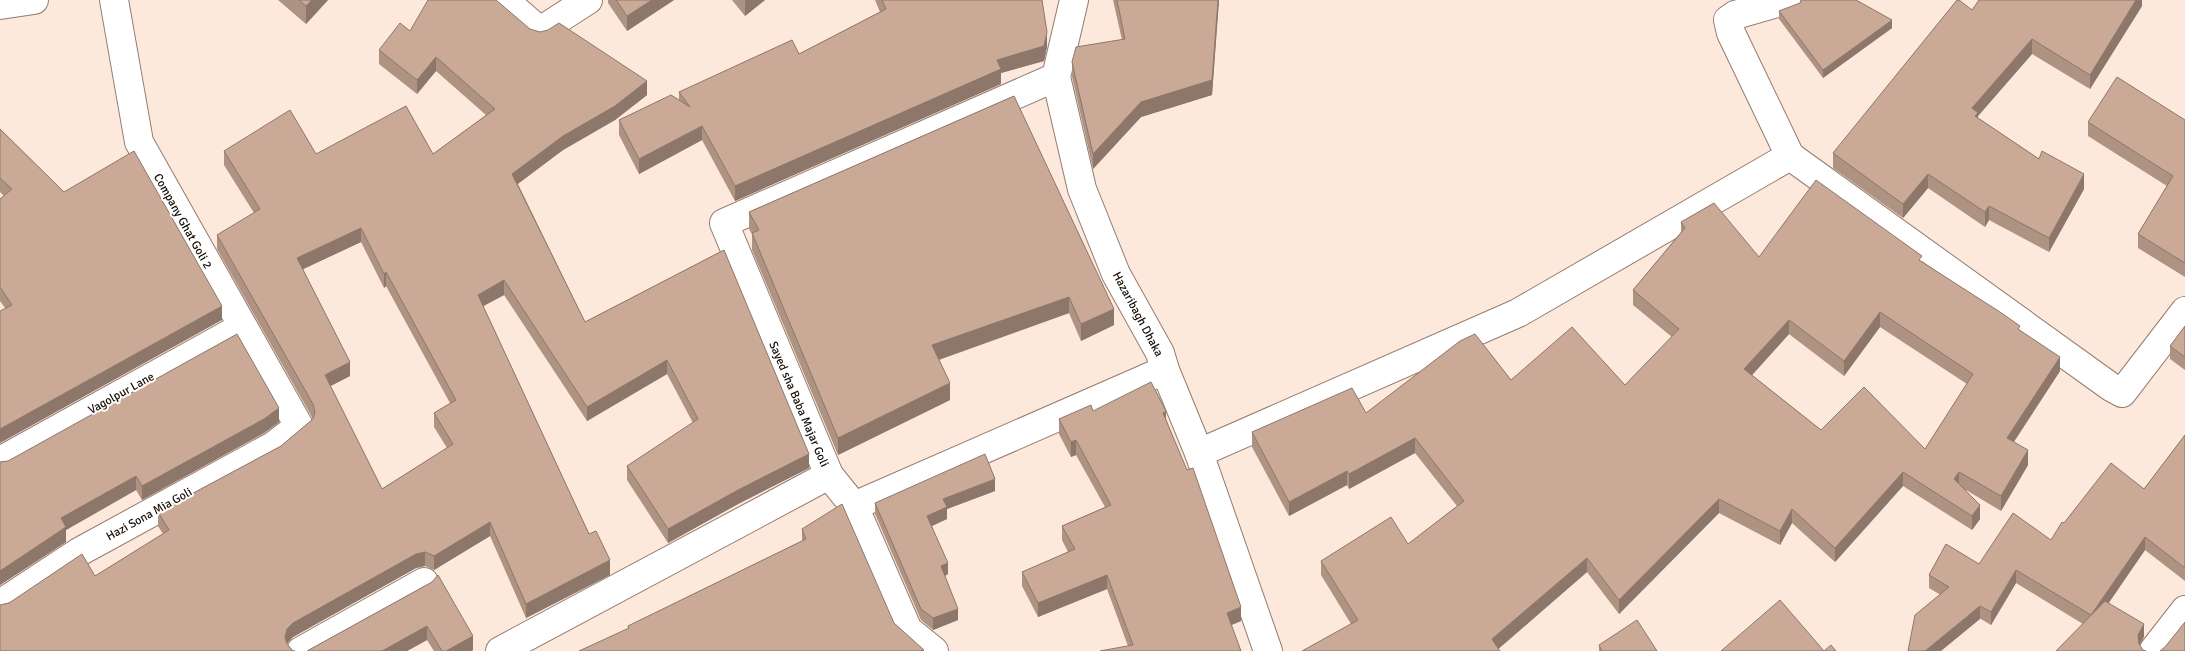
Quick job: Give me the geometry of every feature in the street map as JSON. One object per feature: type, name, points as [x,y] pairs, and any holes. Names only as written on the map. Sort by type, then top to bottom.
[{"type":"street","points":[[0,5],[34,0]]},
{"type":"street","name":"Company Ghat Goli 2","points":[[114,0],[139,142],[300,426]]},
{"type":"street","points":[[504,0],[540,30],[588,0]]},
{"type":"street","name":"Hazaribagh Dhaka","points":[[1074,0],[1056,76],[1082,189],[1116,274],[1160,353],[1165,370],[1199,453],[1268,651]]},
{"type":"street","points":[[1788,0],[1735,14],[1728,20],[1731,33],[1790,156],[2122,393],[2185,310]]},
{"type":"street","name":"Sayed sha Baba Majar Goli","points":[[934,651],[908,630],[854,506],[829,475],[724,223],[1056,76]]},
{"type":"street","points":[[1199,453],[1518,313],[1790,156]]},
{"type":"street","name":"Vagolpur Lane","points":[[0,461],[242,326]]},
{"type":"street","points":[[854,506],[1165,370]]},
{"type":"street","name":"Hazi Sona Mia Goli","points":[[0,604],[79,552],[273,446],[300,426]]},
{"type":"street","points":[[500,651],[829,475]]},
{"type":"street","points":[[301,651],[424,582]]},
{"type":"street","points":[[2153,651],[2185,610]]},
{"type":"building","points":[[299,0],[312,0],[306,6]]},
{"type":"building","points":[[428,0],[496,0],[530,29],[540,32],[548,30],[559,23],[647,81],[615,106],[563,136],[512,174],[585,322],[724,250],[809,454],[738,490],[668,529],[627,466],[698,419],[667,360],[587,407],[504,280],[478,295],[589,534],[596,531],[610,560],[526,604],[490,522],[434,556],[425,552],[416,554],[293,623],[287,629],[285,637],[287,644],[293,651],[0,651],[0,605],[9,603],[82,554],[95,576],[169,530],[158,512],[281,446],[313,419],[315,412],[313,404],[217,235],[260,209],[224,151],[290,110],[316,154],[406,106],[433,154],[495,109],[436,57],[417,80],[379,50],[400,23],[410,31]],"holes":[[[361,228],[384,274],[386,272],[456,400],[434,413],[453,444],[382,489],[325,375],[350,362],[297,258]]]},
{"type":"building","points":[[616,0],[652,0],[627,16]]},
{"type":"building","points":[[882,0],[1042,0],[1047,32],[1044,46],[997,60],[1001,69],[735,186],[702,126],[639,159],[619,120],[671,95],[690,107],[679,92],[792,40],[799,54],[886,9]]},
{"type":"building","points":[[1117,0],[1218,0],[1212,80],[1141,102],[1093,154],[1072,62],[1076,47],[1125,39]]},
{"type":"building","points":[[1801,0],[1856,0],[1892,20],[1823,70],[1779,11],[1800,3]]},
{"type":"building","points":[[1957,0],[1972,10],[1979,0],[2136,0],[2090,75],[2032,39],[1972,108],[1978,113],[1975,116],[2039,159],[2042,151],[2084,174],[2049,238],[1989,206],[1985,212],[1928,174],[1903,204],[1833,153]]},
{"type":"building","points":[[2117,77],[2185,120],[2185,263],[2138,234],[2173,176],[2088,122]]},
{"type":"building","points":[[1014,96],[1114,309],[1081,324],[1069,297],[932,345],[950,383],[838,438],[752,233],[759,230],[749,212]]},
{"type":"building","points":[[0,129],[64,192],[134,151],[222,306],[0,429],[0,311],[12,305],[0,287],[0,199],[12,189],[0,178]]},
{"type":"building","points":[[1816,180],[1922,256],[1919,260],[2000,312],[2020,326],[2018,329],[2060,357],[2007,438],[2028,450],[2001,496],[1959,472],[1954,479],[1980,505],[1972,516],[1903,472],[1835,548],[1792,509],[1780,531],[1719,499],[1619,600],[1587,558],[1492,639],[1500,651],[1302,651],[1358,620],[1321,561],[1391,517],[1408,544],[1464,501],[1415,438],[1349,474],[1347,471],[1289,502],[1252,432],[1352,388],[1366,413],[1460,341],[1475,334],[1511,380],[1572,327],[1625,385],[1679,329],[1633,290],[1685,228],[1681,222],[1714,203],[1759,257]],"holes":[[[1880,312],[1973,374],[1925,449],[1864,387],[1821,430],[1744,369],[1789,320],[1844,361]]]},
{"type":"building","points":[[2185,326],[2185,357],[2170,346]]},
{"type":"building","points":[[237,334],[279,408],[264,419],[142,486],[136,476],[61,518],[66,527],[0,571],[0,462],[8,461]]},
{"type":"building","points":[[1151,382],[1166,411],[1163,413],[1187,470],[1193,468],[1241,607],[1227,613],[1241,651],[1100,651],[1133,645],[1107,575],[1038,603],[1022,572],[1075,549],[1062,526],[1111,505],[1076,440],[1071,442],[1059,419],[1091,405],[1093,411]]},
{"type":"building","points":[[2185,435],[2185,568],[2145,537],[2091,615],[2016,570],[1991,612],[1980,606],[1925,651],[1908,651],[1915,615],[1949,587],[1929,575],[1946,544],[1979,564],[2013,513],[2051,540],[2062,522],[2064,523],[2111,463],[2144,489]]},
{"type":"building","points":[[985,454],[995,479],[943,499],[947,507],[927,516],[948,563],[941,566],[958,609],[933,618],[921,609],[875,503]]},
{"type":"building","points":[[842,504],[894,623],[924,650],[579,651],[806,539],[802,529]]},
{"type":"building","points":[[438,575],[473,636],[446,651],[442,651],[427,626],[382,651],[307,651],[432,582]]},
{"type":"building","points":[[1780,600],[1824,651],[1721,651]]},
{"type":"building","points":[[2105,601],[2144,624],[2138,635],[2139,644],[2146,651],[2056,651]]},
{"type":"building","points":[[1637,620],[1657,651],[1602,651],[1599,645]]},
{"type":"building","points":[[2185,622],[2185,651],[2160,651],[2165,647]]},
{"type":"building","points":[[1831,645],[1836,651],[1824,651]]}]
